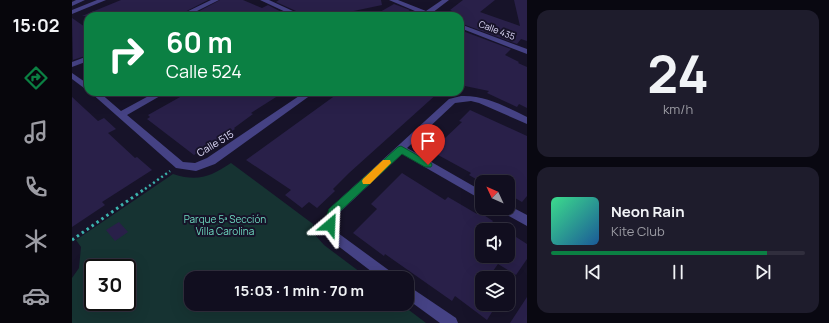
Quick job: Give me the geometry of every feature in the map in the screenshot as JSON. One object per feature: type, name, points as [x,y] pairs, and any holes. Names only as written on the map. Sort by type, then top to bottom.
[{"type":"street","points":[[72,4],[82,0]]},
{"type":"street","points":[[72,12],[103,0]]},
{"type":"street","points":[[190,12],[216,0]]},
{"type":"street","points":[[263,0],[291,12]]},
{"type":"street","points":[[392,0],[420,12]]},
{"type":"street","points":[[431,12],[446,0]]},
{"type":"street","name":"Calle 435","points":[[464,28],[527,52]]},
{"type":"street","points":[[72,65],[84,60]]},
{"type":"street","points":[[72,75],[84,85]]},
{"type":"street","points":[[99,96],[180,165]]},
{"type":"street","points":[[122,114],[156,96]]},
{"type":"street","name":"Calle 515","points":[[180,165],[196,167],[211,160],[306,96]]},
{"type":"street","points":[[380,271],[333,236],[330,225],[333,212],[452,101],[462,97],[479,99],[527,121]]},
{"type":"street","points":[[401,150],[475,192]]},
{"type":"street","points":[[515,214],[527,221]]},
{"type":"street","points":[[414,296],[451,323]]},
{"type":"path","points":[[72,240],[180,165]]},
{"type":"green space","name":"Parque 5ª Sección Villa Carolina","points":[[231,163],[313,224],[316,236],[324,245],[359,271],[184,271],[184,311],[410,311],[426,323],[72,323],[72,278],[79,268],[81,247],[76,240],[173,174],[197,178],[217,172]]},
{"type":"building","points":[[121,0],[208,0],[185,12],[92,12]]},
{"type":"building","points":[[220,0],[243,0],[262,8],[268,5],[281,12],[198,12]]},
{"type":"building","points":[[279,0],[381,0],[382,5],[349,12],[296,12],[276,2]]},
{"type":"building","points":[[463,0],[495,0],[480,12],[520,26],[514,0],[527,0],[527,41],[521,39],[517,44],[464,24],[464,12],[451,12],[452,11],[450,10]]},
{"type":"building","points":[[394,4],[410,10],[407,12],[380,12]]},
{"type":"building","points":[[72,18],[84,26],[84,56],[73,60]]},
{"type":"building","points":[[464,31],[511,49],[505,55],[527,67],[527,108],[519,104],[517,107],[487,93],[489,91],[464,86]]},
{"type":"building","points":[[182,96],[278,96],[251,113],[253,114],[234,128],[235,129],[194,155],[147,119],[150,117],[148,115]]},
{"type":"building","points":[[334,96],[435,96],[349,173],[333,189],[335,191],[317,208],[309,202],[302,208],[285,195],[291,190],[246,160]]},
{"type":"building","points":[[72,97],[98,121],[104,118],[116,129],[108,133],[135,158],[137,157],[152,170],[102,202],[105,205],[72,227]]},
{"type":"building","points":[[470,110],[527,136],[527,196],[522,202],[515,198],[515,175],[475,175],[475,178],[469,175],[471,173],[429,150],[441,139],[443,140],[462,122],[459,121]]},
{"type":"building","points":[[402,173],[445,200],[448,197],[475,213],[475,215],[484,215],[493,221],[491,223],[475,223],[475,263],[515,263],[516,237],[527,244],[527,259],[516,275],[515,271],[509,271],[498,264],[493,271],[475,271],[475,311],[455,296],[452,301],[414,274],[414,271],[409,271],[385,254],[384,256],[353,233],[377,209],[371,204]]},
{"type":"building","points":[[119,222],[128,232],[115,241],[106,230]]},
{"type":"building","points":[[527,297],[527,323],[510,323]]},
{"type":"building","points":[[475,311],[493,311],[487,320]]},
{"type":"slow traffic","points":[[366,181],[386,163]]},
{"type":"route","points":[[330,225],[333,212],[401,150],[428,165]]}]
